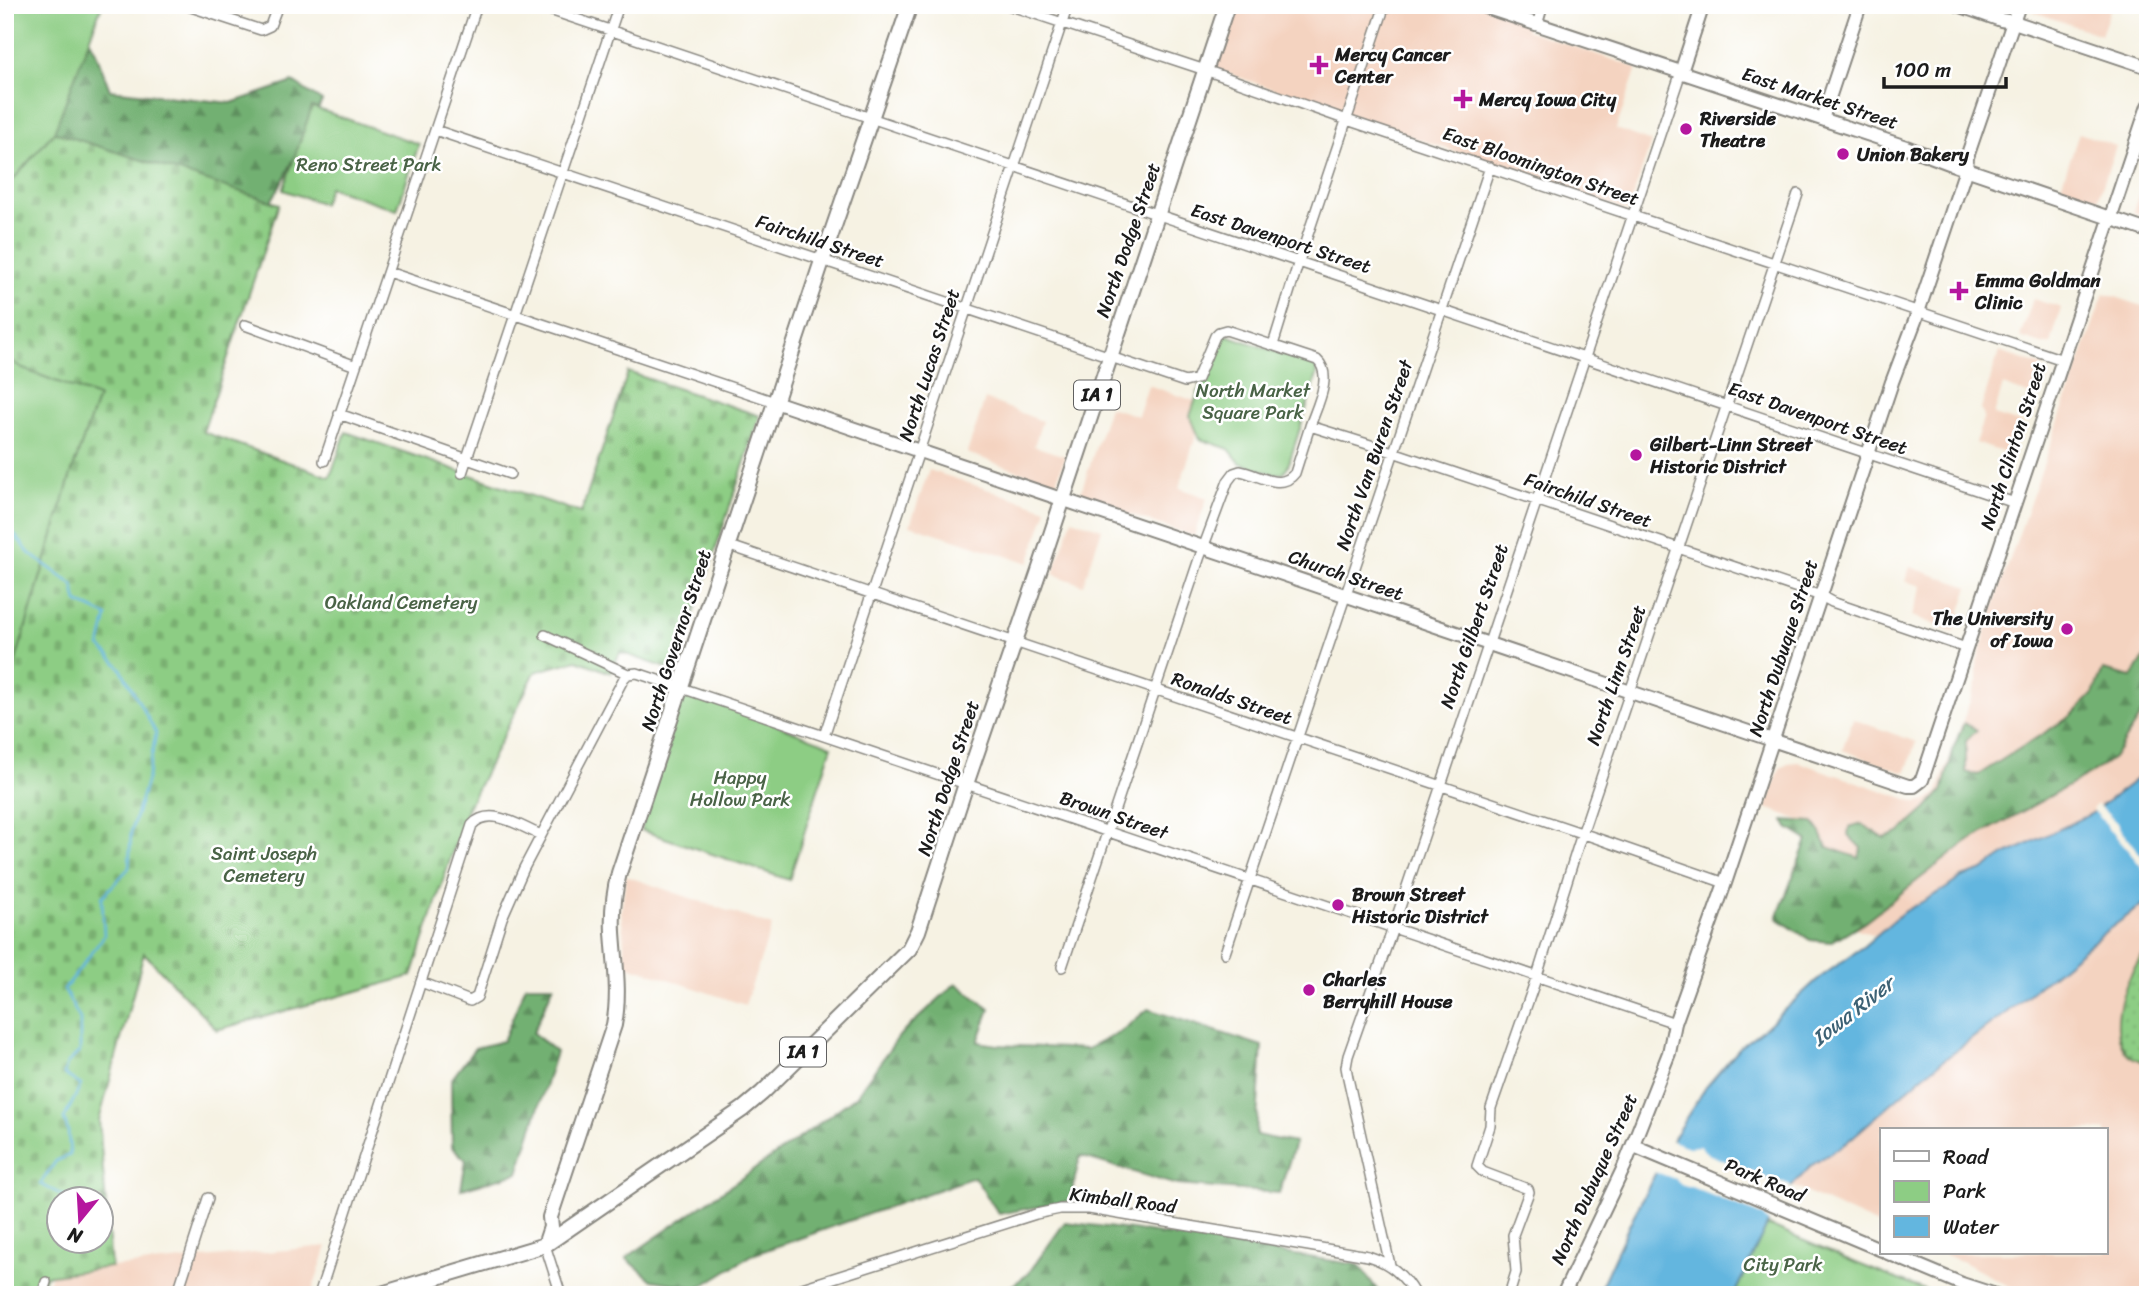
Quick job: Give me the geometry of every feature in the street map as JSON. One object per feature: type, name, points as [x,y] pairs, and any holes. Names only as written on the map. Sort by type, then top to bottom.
[{"type":"main road","name":"North Governor Street","points":[[545,1245],[551,1227],[550,1217],[617,1010],[617,963],[612,918],[618,873],[910,5]]},
{"type":"main road","name":"North Dodge Street","points":[[378,1295],[545,1245],[743,1109],[909,949],[918,931],[1227,5]]},
{"type":"main road","name":"East Market Street","points":[[1479,5],[2148,231]]},
{"type":"main road","name":"North Gilbert Street","points":[[1681,72],[1703,5]]},
{"type":"main road","points":[[1822,119],[1860,5]]},
{"type":"main road","points":[[1958,5],[2148,67]]},
{"type":"main road","name":"North Dubuque Street","points":[[1563,1295],[1634,1146],[1670,1053],[1675,1023],[1918,312],[2019,5]]},
{"type":"main road","name":"North Clinton Street","points":[[1904,785],[1914,786],[1922,780],[2148,106]]},
{"type":"main road","name":"Church Street","points":[[775,402],[1904,785]]},
{"type":"main road","name":"Park Road","points":[[1634,1146],[1880,1249]]},
{"type":"main road","points":[[526,1250],[550,1217],[560,1225],[573,1225]]},
{"type":"main road","points":[[1890,1254],[1996,1295]]},
{"type":"street","points":[[185,5],[256,30],[270,26],[278,5]]},
{"type":"street","points":[[324,461],[477,5]]},
{"type":"street","name":"East Davenport Street","points":[[536,5],[2015,503]]},
{"type":"street","points":[[462,473],[619,5]]},
{"type":"street","name":"East Bloomington Street","points":[[1008,5],[2063,360]]},
{"type":"street","name":"North Lucas Street","points":[[824,736],[1068,5]]},
{"type":"street","points":[[1062,967],[1203,547],[1231,476],[1240,471],[1278,483],[1287,481],[1295,473],[1325,380],[1324,368],[1317,360],[1273,345],[1385,5]]},
{"type":"street","points":[[1537,24],[1543,5]]},
{"type":"street","name":"North Gilbert Street","points":[[1390,1265],[1346,1066],[1348,1056],[1681,72]]},
{"type":"street","name":"Fairchild Street","points":[[435,130],[1185,382],[1193,381],[1200,373],[1212,341],[1219,332],[1226,330],[1273,345]]},
{"type":"street","name":"North Van Buren Street","points":[[1226,953],[1490,167]]},
{"type":"street","name":"North Linn Street","points":[[1509,1295],[1516,1272],[1513,1235],[1529,1192],[1528,1188],[1493,1177],[1479,1169],[1477,1162],[1490,1126],[1491,1108],[1798,194]]},
{"type":"street","points":[[388,272],[775,402]]},
{"type":"street","points":[[246,325],[356,366]]},
{"type":"street","points":[[339,414],[510,474]]},
{"type":"street","name":"Fairchild Street","points":[[1310,426],[1821,596],[1966,648]]},
{"type":"street","name":"Ronalds Street","points":[[727,545],[1725,883]]},
{"type":"street","name":"Brown Street","points":[[545,635],[628,674],[637,673],[1675,1023]]},
{"type":"street","points":[[421,982],[470,1001],[477,997],[507,905],[541,835],[628,674]]},
{"type":"street","points":[[319,1295],[472,825],[480,818],[493,816],[541,835]]},
{"type":"street","points":[[177,1295],[208,1198]]},
{"type":"street","name":"Kimball Road","points":[[780,1295],[1036,1214],[1072,1208],[1368,1256],[1390,1265]]},
{"type":"street","name":"North Governor Street","points":[[545,1245],[561,1295]]},
{"type":"street","points":[[1390,1265],[1403,1276],[1415,1295]]},
{"type":"street","points":[[42,1295],[46,1282]]},
{"type":"shaded area","name":"Mercy Iowa City","points":[[1230,5],[1534,5],[1526,30],[1637,68],[1616,129],[1651,142],[1628,211],[1209,67]]},
{"type":"shaded area","points":[[2036,5],[2112,5],[2101,35],[2034,12]]},
{"type":"shaded area","points":[[2079,133],[2116,146],[2098,199],[2061,186]]},
{"type":"shaded area","points":[[2148,167],[2148,217],[2133,212]]},
{"type":"shaded area","name":"The University of Iowa","points":[[2104,293],[2148,308],[2148,770],[2091,814],[2001,857],[1984,870],[1962,877],[1902,913],[1877,936],[1789,904],[1816,826],[1766,808],[1780,768],[1788,763],[1798,762],[1916,802],[1929,800],[1937,793],[1977,681],[1977,662],[1997,596]]},
{"type":"shaded area","points":[[2033,299],[2061,308],[2051,344],[2020,337]]},
{"type":"shaded area","points":[[1999,352],[2043,366],[2033,396],[2003,385],[1994,415],[2023,424],[2011,455],[1975,443],[1984,417],[1981,409]]},
{"type":"shaded area","points":[[1148,385],[1206,405],[1179,488],[1207,498],[1194,536],[1079,498],[1109,407],[1138,416]]},
{"type":"shaded area","points":[[985,399],[1042,421],[1034,446],[1065,456],[1056,484],[967,453]]},
{"type":"shaded area","points":[[929,470],[1047,509],[1029,563],[910,525]]},
{"type":"shaded area","points":[[1072,519],[1102,529],[1083,585],[1053,574]]},
{"type":"shaded area","name":"The University of Iowa","points":[[1910,567],[1969,587],[1954,632],[1912,616],[1922,586],[1905,581]]},
{"type":"shaded area","points":[[1853,719],[1916,742],[1906,771],[1902,772],[1842,750]]},
{"type":"shaded area","points":[[626,876],[772,926],[745,1005],[626,965],[621,911]]},
{"type":"shaded area","points":[[2148,901],[2148,1295],[2042,1295],[2009,1286],[1943,1254],[2108,1254],[2108,1128],[1880,1128],[1880,1226],[1792,1186],[1812,1165],[1846,1143],[1924,1075]]},
{"type":"shaded area","points":[[327,1246],[311,1295],[44,1295],[51,1275]]},
{"type":"green space","points":[[5,5],[102,5],[54,132],[5,189]]},
{"type":"green space","points":[[82,25],[110,90],[231,103],[293,82],[322,101],[268,207],[39,133]]},
{"type":"green space","name":"Reno Street Park","points":[[312,107],[419,144],[397,210],[329,187],[323,204],[283,190]]},
{"type":"green space","points":[[54,132],[279,204],[203,432],[330,477],[346,432],[581,513],[628,372],[760,416],[675,671],[620,652],[611,673],[577,660],[535,672],[466,811],[412,976],[217,1030],[144,953],[99,1121],[104,1184],[46,1184],[46,1254],[110,1254],[111,1267],[45,1276],[39,1295],[5,1295],[5,697],[71,474],[98,397],[23,369],[5,356],[5,189]]},
{"type":"green space","name":"North Market Square Park","points":[[1220,335],[1227,335],[1312,364],[1317,369],[1288,466],[1283,473],[1274,474],[1240,463],[1229,449],[1200,439],[1190,416]]},
{"type":"green space","points":[[5,356],[23,369],[98,397],[71,474],[5,697]]},
{"type":"green space","points":[[2148,652],[2148,704],[2113,758],[2092,773],[1967,842],[1864,922],[1831,942],[1810,940],[1777,918],[1807,840],[1788,828],[1784,820],[1813,822],[1827,847],[1859,858],[1861,848],[1848,835],[1849,828],[1862,824],[1884,838],[1899,833],[1926,809],[1942,791],[1964,723],[1977,730],[1966,741],[1966,772],[1978,775],[2071,716],[2093,694],[2103,670],[2132,677]]},
{"type":"green space","name":"Happy Hollow Park","points":[[680,688],[832,746],[789,880],[641,830]]},
{"type":"green space","points":[[2148,950],[2148,1064],[2126,1052],[2118,1025],[2127,983]]},
{"type":"green space","points":[[956,983],[990,1009],[978,1042],[1087,1049],[1119,1033],[1148,1009],[1262,1046],[1256,1135],[1295,1143],[1279,1193],[1177,1185],[1080,1156],[1070,1201],[999,1214],[974,1177],[752,1255],[699,1288],[652,1280],[626,1258],[856,1096],[900,1035]]},
{"type":"green space","points":[[526,985],[554,985],[533,1033],[556,1052],[518,1173],[461,1189],[466,1160],[452,1147],[451,1080],[475,1048],[503,1041]]},
{"type":"green space","points":[[1065,1222],[1148,1232],[1359,1265],[1381,1295],[999,1295],[1028,1274]]},
{"type":"green space","name":"City Park","points":[[1767,1225],[1856,1263],[1937,1295],[1734,1295]]},
{"type":"water","name":"Iowa River","points":[[2148,770],[2148,901],[1924,1075],[1846,1143],[1812,1165],[1792,1186],[1767,1225],[1734,1295],[1597,1295],[1675,1135],[1706,1087],[1741,1046],[1818,979],[1864,946],[1902,913],[1962,877],[1983,870],[2001,857],[2091,814]]},
{"type":"pier","points":[[2097,804],[2117,823],[2148,863],[2148,877],[2092,809]]},
{"type":"pier","points":[[1669,1140],[1689,1147],[1699,1146],[1708,1154],[1788,1184],[1793,1190],[1772,1223],[1769,1223],[1762,1216],[1681,1185],[1675,1179],[1653,1171]]},
{"type":"waterway","points":[[5,522],[29,553],[73,585],[77,602],[107,616],[100,646],[120,667],[156,733],[148,776],[131,832],[129,868],[102,897],[104,936],[64,990],[80,1019],[80,1051],[67,1064],[64,1074],[81,1085],[64,1119],[70,1155],[56,1161],[40,1184],[46,1187]]},
{"type":"place","name":"Mercy Cancer Center","points":[[1319,65]]},
{"type":"place","name":"Mercy Iowa City","points":[[1463,99]]},
{"type":"place","name":"Riverside Theatre","points":[[1686,129]]},
{"type":"place","name":"Union Bakery","points":[[1843,154]]},
{"type":"place","name":"Emma Goldman Clinic","points":[[1959,291]]},
{"type":"place","name":"Gilbert-Linn Street Historic District","points":[[1636,455]]},
{"type":"place","name":"The University of Iowa","points":[[2067,629]]},
{"type":"place","name":"Brown Street Historic District","points":[[1338,905]]},
{"type":"place","name":"Charles Berryhill House","points":[[1309,990]]},
{"type":"park label","name":"Oakland Cemetery","points":[[401,602]]},
{"type":"park label","name":"Saint Joseph Cemetery","points":[[264,864]]}]
